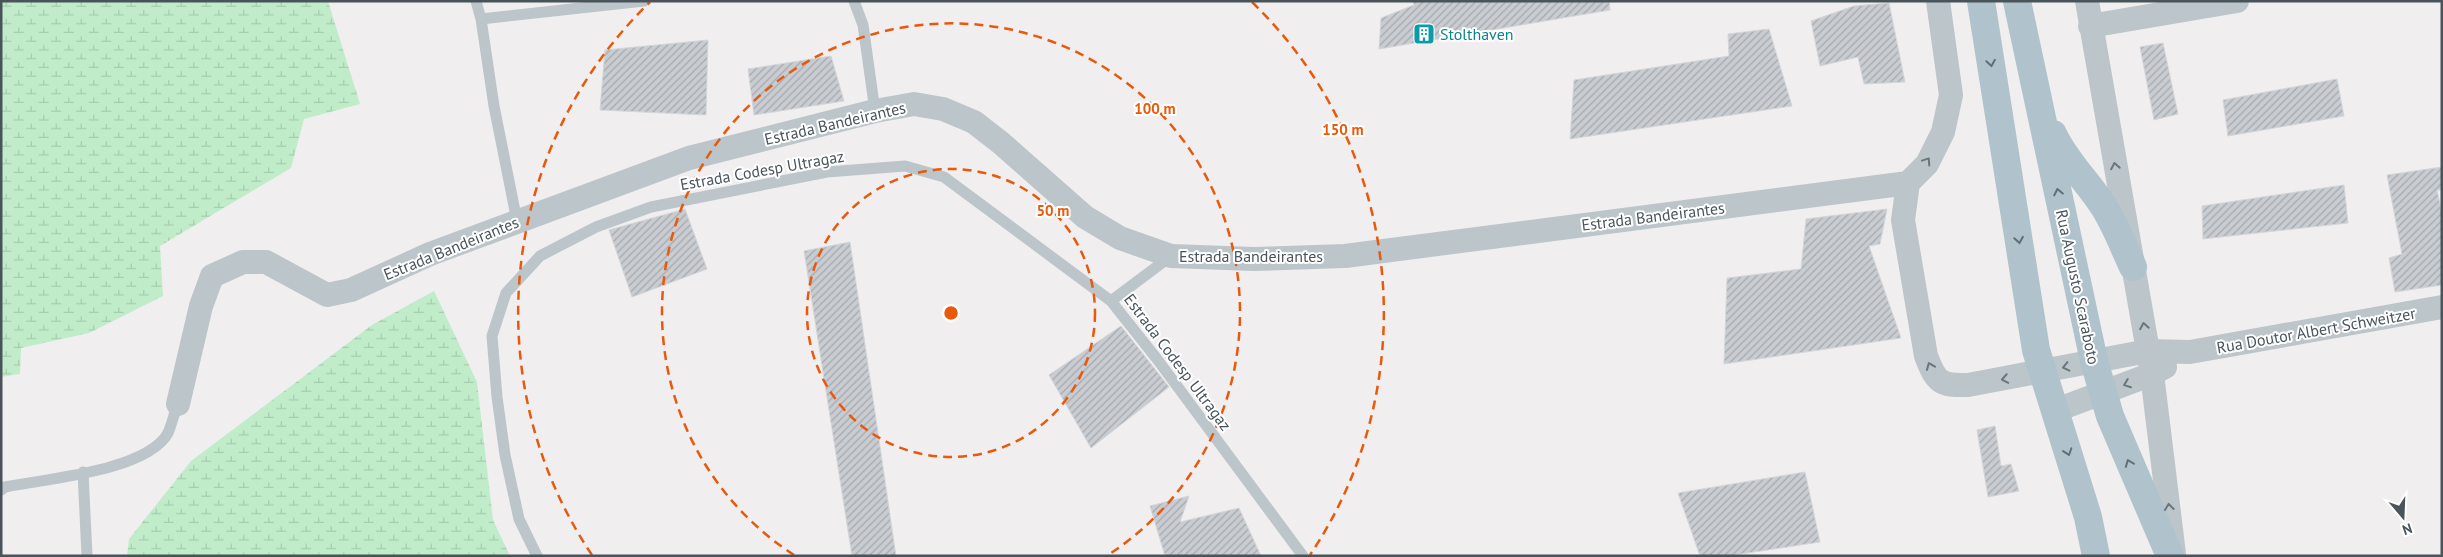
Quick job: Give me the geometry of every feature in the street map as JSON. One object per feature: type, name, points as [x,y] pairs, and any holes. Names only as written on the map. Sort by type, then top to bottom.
[{"type":"main road","name":"Rua Augusto Scaraboto","points":[[2017,5],[2094,361],[2103,393],[2136,482],[2170,556]]},
{"type":"main road","points":[[1983,8],[2036,350],[2088,517],[2096,556]]},
{"type":"main road","points":[[2040,106],[2067,159],[2081,174],[2104,206],[2133,267]]},
{"type":"street","points":[[1908,183],[1927,164],[1943,132],[1951,94],[1938,1]]},
{"type":"street","points":[[2087,1],[2152,374],[2175,556]]},
{"type":"street","points":[[2090,26],[2236,1]]},
{"type":"street","name":"Estrada Bandeirantes","points":[[178,404],[201,306],[212,276],[243,262],[266,262],[327,294],[352,290],[410,262],[689,158],[875,111],[914,104],[942,109],[974,122],[1001,143],[1085,217],[1120,238],[1171,256],[1254,260],[1345,256],[1908,183]]},
{"type":"street","name":"Rua Doutor Albert Schweitzer","points":[[1908,183],[1903,220],[1926,356],[1934,375],[1943,384],[1968,385],[2148,351],[2190,352],[2442,307]]},
{"type":"street","name":"Rua Doutor Albert Schweitzer","points":[[2054,411],[2152,374],[2190,352]]},
{"type":"lane","points":[[476,1],[481,19],[494,106],[517,221]]},
{"type":"lane","points":[[481,19],[644,1]]},
{"type":"lane","points":[[854,1],[863,25],[875,111]]},
{"type":"lane","name":"Estrada Codesp Ultragaz","points":[[537,556],[519,519],[505,455],[497,396],[492,336],[506,293],[540,256],[596,227],[651,206],[827,172],[905,166],[944,177],[1111,301],[1177,386],[1303,556]]},
{"type":"lane","points":[[1111,301],[1171,256]]},
{"type":"lane","points":[[2,487],[118,465],[148,454],[167,434],[178,404]]},
{"type":"lane","points":[[83,472],[87,556]]},
{"type":"green space","points":[[1,1],[328,1],[360,104],[304,119],[291,168],[160,246],[163,296],[89,333],[21,348],[20,374],[1,377]]},
{"type":"green space","points":[[434,291],[477,382],[493,520],[510,556],[127,556],[129,539],[191,461],[372,325]]},
{"type":"building","name":"Stolthaven","points":[[1413,1],[1609,1],[1610,10],[1379,49],[1381,18],[1414,5]]},
{"type":"building","points":[[1889,3],[1905,82],[1864,84],[1858,57],[1820,66],[1811,21],[1854,6]]},
{"type":"building","points":[[1769,29],[1792,106],[1570,139],[1574,80],[1729,56],[1728,34]]},
{"type":"building","points":[[708,40],[706,115],[600,110],[605,50]]},
{"type":"building","points":[[2163,43],[2178,114],[2154,120],[2140,47]]},
{"type":"building","points":[[831,56],[844,101],[754,115],[748,69]]},
{"type":"building","points":[[2337,79],[2344,116],[2228,136],[2223,100]]},
{"type":"building","points":[[2442,167],[2442,190],[2437,190],[2442,214],[2442,285],[2395,292],[2389,258],[2402,254],[2387,175]]},
{"type":"building","points":[[2344,185],[2348,223],[2203,239],[2202,206]]},
{"type":"building","points":[[685,209],[707,269],[632,297],[609,230]]},
{"type":"building","points":[[1887,209],[1880,244],[1869,246],[1901,338],[1724,364],[1727,278],[1801,269],[1806,219]]},
{"type":"building","points":[[850,242],[896,556],[852,556],[804,251]]},
{"type":"building","points":[[1121,326],[1169,387],[1091,448],[1049,375]]},
{"type":"building","points":[[1995,426],[2001,466],[2011,464],[2019,491],[1988,497],[1977,430]]},
{"type":"building","points":[[1805,472],[1820,542],[1728,556],[1700,556],[1678,493]]},
{"type":"building","points":[[1189,496],[1180,522],[1239,508],[1261,556],[1165,556],[1150,506]]},
{"type":"place","name":"Stolthaven","points":[[1424,34]]}]
